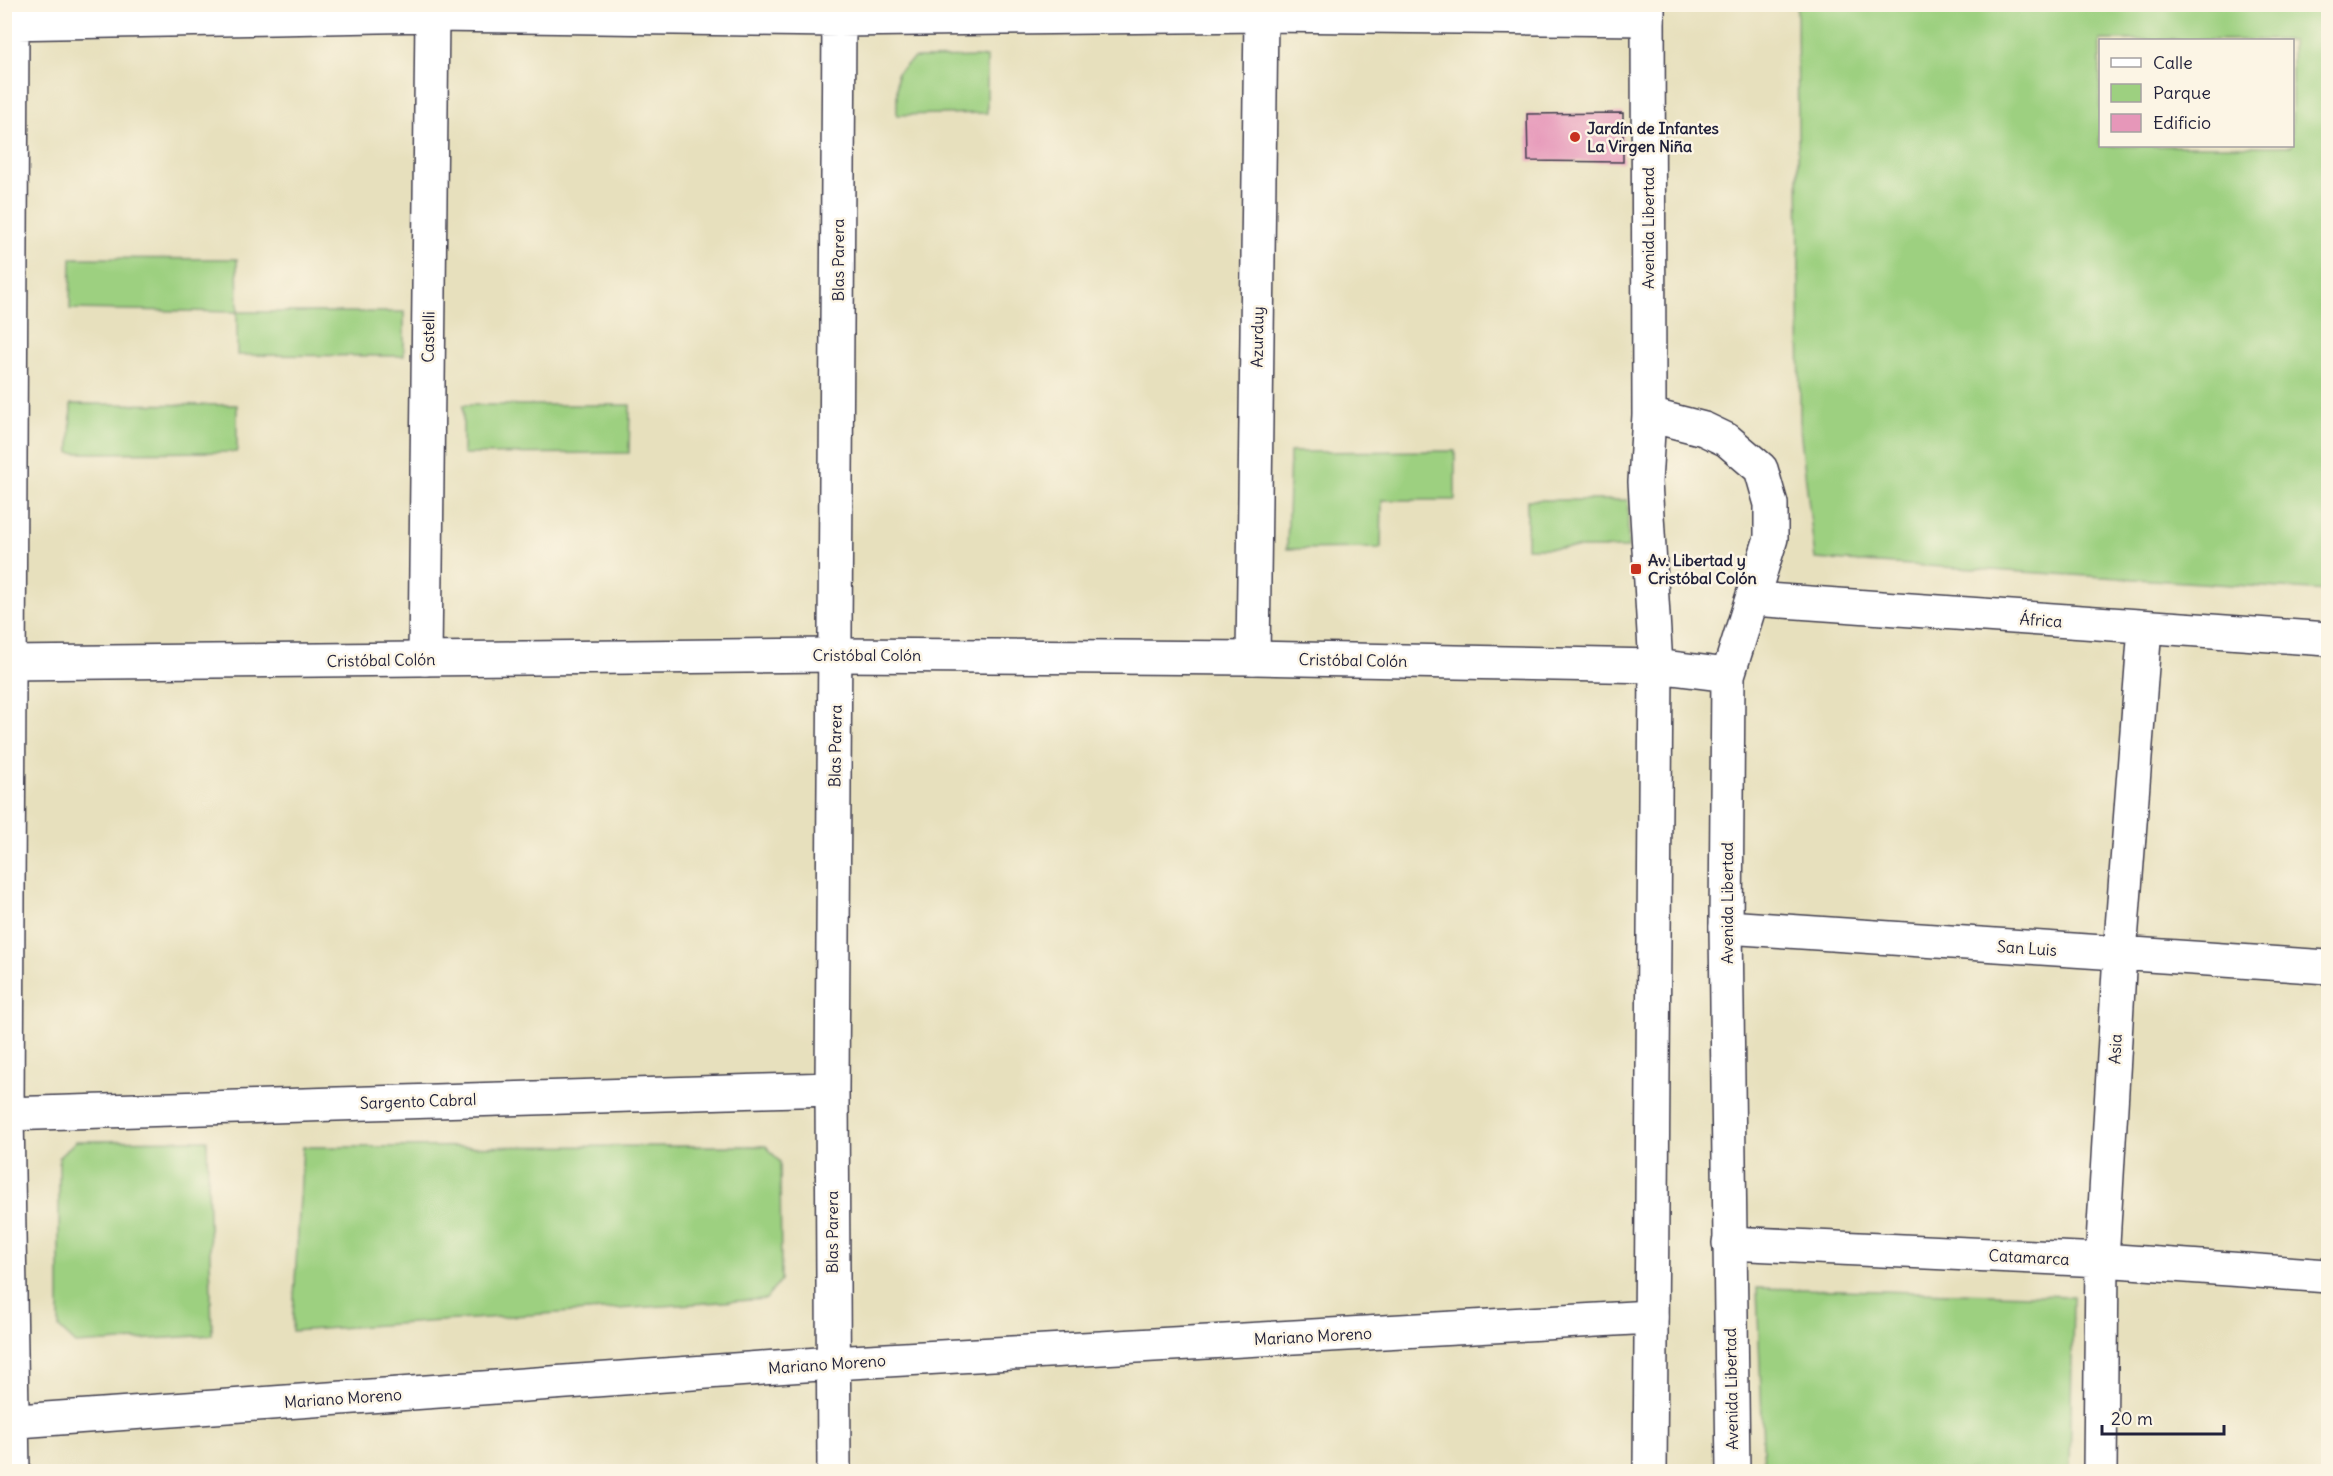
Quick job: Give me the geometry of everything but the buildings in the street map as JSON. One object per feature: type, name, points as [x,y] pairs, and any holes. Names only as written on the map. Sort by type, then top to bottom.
[{"type":"street","points":[[13,1472],[9,1422],[6,1114],[8,23],[432,15],[839,21],[1648,12]]},
{"type":"street","name":"Avenida Libertad","points":[[1648,12],[1649,415],[1645,482],[1656,666],[1650,1472]]},
{"type":"street","name":"Castelli","points":[[425,659],[432,15]]},
{"type":"street","name":"Azurduy","points":[[1253,658],[1261,15]]},
{"type":"street","name":"Blas Parera","points":[[834,1472],[832,1089],[839,21]]},
{"type":"street","name":"Avenida Libertad","points":[[1649,415],[1704,429],[1727,440],[1761,469],[1771,504],[1771,538],[1728,675],[1726,927],[1733,1472]]},
{"type":"street","name":"África","points":[[1753,599],[2328,639]]},
{"type":"street","name":"Asia","points":[[2100,1472],[2102,1260],[2120,954],[2145,627]]},
{"type":"street","name":"Cristóbal Colón","points":[[7,663],[836,655],[1253,658],[1656,666],[1728,675]]},
{"type":"street","name":"San Luis","points":[[1726,927],[2328,967]]},
{"type":"street","name":"Sargento Cabral","points":[[6,1114],[832,1089]]},
{"type":"street","name":"Catamarca","points":[[1729,1243],[2102,1260],[2328,1276]]},
{"type":"street","name":"Mariano Moreno","points":[[9,1422],[833,1363],[1651,1317]]},
{"type":"green space","points":[[1797,5],[2328,5],[2328,591],[1815,559],[1800,429]]},
{"type":"green space","points":[[987,57],[987,113],[897,115],[897,73],[914,58]]},
{"type":"green space","points":[[71,258],[237,259],[238,312],[404,312],[404,356],[237,355],[237,312],[70,309]]},
{"type":"green space","points":[[71,404],[237,405],[237,452],[70,453]]},
{"type":"green space","points":[[463,405],[630,405],[629,453],[463,454]]},
{"type":"green space","points":[[1455,451],[1455,500],[1382,500],[1381,548],[1287,549],[1290,452]]},
{"type":"green space","points":[[1527,500],[1628,500],[1628,548],[1527,548]]},
{"type":"green space","points":[[207,1140],[212,1335],[76,1344],[59,1328],[59,1157],[76,1141]]},
{"type":"green space","points":[[766,1146],[780,1162],[781,1280],[766,1299],[292,1331],[303,1147]]},
{"type":"green space","points":[[1757,1288],[2073,1296],[2070,1471],[1764,1471]]},
{"type":"place","name":"Jardín de Infantes La Virgen Niña","points":[[1575,137]]},
{"type":"place","name":"Av. Libertad y Cristóbal Colón","points":[[1636,569]]}]
